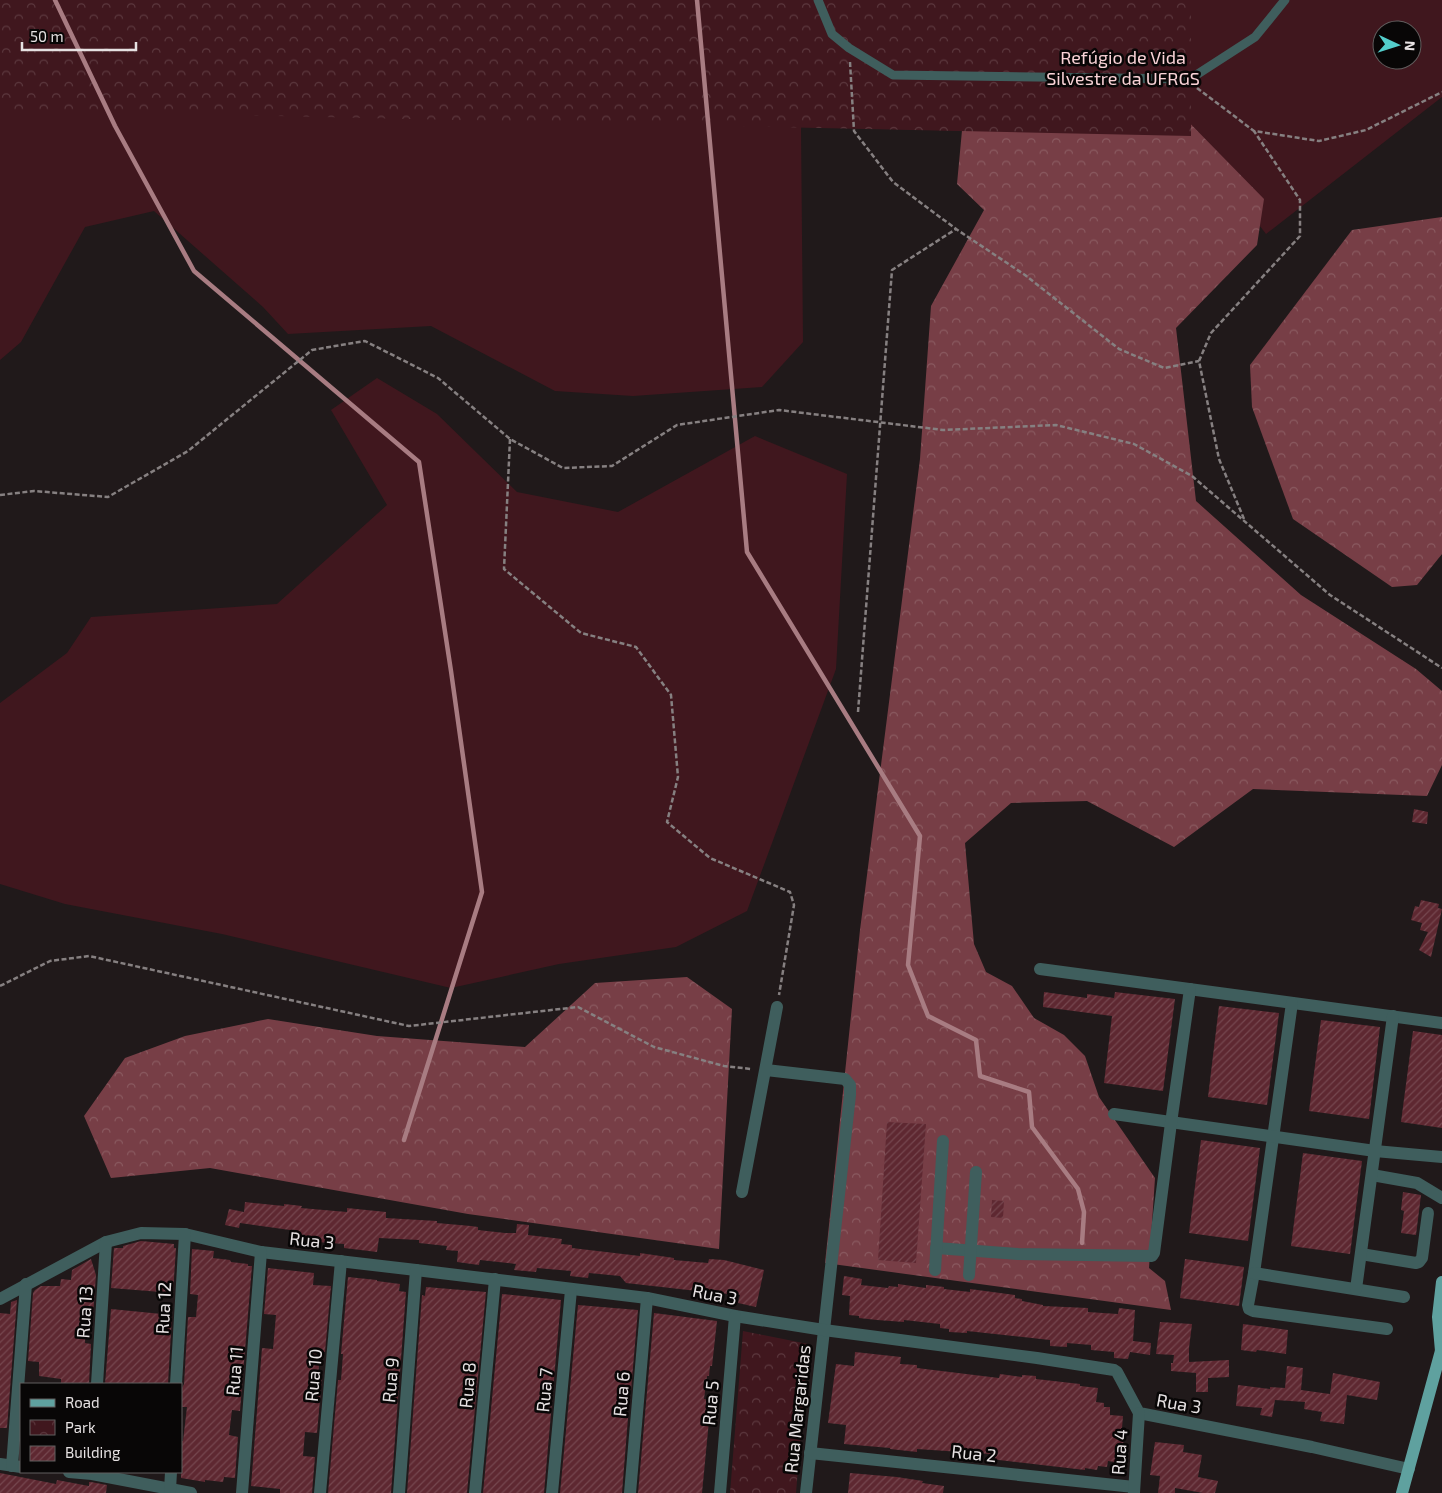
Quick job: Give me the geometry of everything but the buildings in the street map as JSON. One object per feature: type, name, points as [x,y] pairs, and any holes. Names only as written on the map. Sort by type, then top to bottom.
[{"type":"main road","points":[[1402,1493],[1439,1369],[1441,1349],[1438,1317],[1442,1282]]},
{"type":"street","points":[[1040,969],[1442,1023]]},
{"type":"street","points":[[936,1248],[1018,1254],[1152,1256],[1154,1253],[1190,990]]},
{"type":"street","points":[[1292,1003],[1248,1305],[1249,1309],[1387,1330]]},
{"type":"street","points":[[742,1192],[777,1007]]},
{"type":"street","points":[[1356,1289],[1393,1016]]},
{"type":"street","name":"Rua Margaridas","points":[[766,1070],[845,1079],[850,1085],[806,1493]]},
{"type":"street","points":[[1114,1114],[1375,1151],[1442,1157]]},
{"type":"street","points":[[935,1270],[943,1141]]},
{"type":"street","points":[[969,1275],[976,1172]]},
{"type":"street","points":[[1372,1175],[1417,1183],[1442,1198]]},
{"type":"street","points":[[1361,1254],[1416,1263],[1420,1262],[1428,1213]]},
{"type":"street","name":"Rua 3","points":[[0,1299],[106,1242],[141,1233],[185,1234],[261,1252],[647,1298],[735,1316],[824,1330],[1114,1370],[1117,1372],[1139,1413],[1312,1446],[1409,1469]]},
{"type":"street","name":"Rua 12","points":[[176,1383],[185,1234]]},
{"type":"street","name":"Rua 13","points":[[98,1383],[106,1242]]},
{"type":"street","name":"Rua 11","points":[[242,1493],[261,1252]]},
{"type":"street","name":"Rua 10","points":[[320,1493],[341,1261]]},
{"type":"street","name":"Rua 9","points":[[399,1493],[416,1270]]},
{"type":"street","points":[[1254,1273],[1404,1296]]},
{"type":"street","name":"Rua 8","points":[[475,1493],[495,1279]]},
{"type":"street","points":[[11,1466],[26,1284]]},
{"type":"street","name":"Rua 7","points":[[552,1493],[571,1290]]},
{"type":"street","name":"Rua 6","points":[[630,1493],[647,1298]]},
{"type":"street","name":"Rua 5","points":[[720,1493],[735,1316]]},
{"type":"street","name":"Rua 4","points":[[1134,1490],[1139,1413]]},
{"type":"street","name":"Rua 2","points":[[810,1453],[1134,1490]]},
{"type":"street","points":[[92,1473],[191,1493]]},
{"type":"street","points":[[170,1490],[171,1473]]},
{"type":"lane","points":[[818,0],[832,34],[849,48],[893,75],[1190,80],[1255,37],[1284,0]]},
{"type":"path","points":[[849,48],[854,131],[893,182],[956,229],[1025,275],[1119,349],[1164,368],[1199,361]]},
{"type":"path","points":[[1190,80],[1193,85],[1254,131],[1300,200],[1300,236],[1211,333],[1199,361],[1219,459],[1245,522]]},
{"type":"path","points":[[1254,131],[1318,142],[1366,130],[1442,92]]},
{"type":"path","points":[[858,712],[892,270],[956,229]]},
{"type":"path","points":[[0,495],[34,491],[108,497],[188,451],[312,350],[365,341],[438,378],[510,439],[563,468],[612,466],[677,425],[780,410],[943,430],[1056,425],[1134,444],[1192,476],[1330,595],[1442,668]]},
{"type":"path","points":[[510,439],[504,569],[581,633],[636,647],[671,695],[678,778],[667,822],[710,858],[790,892],[793,899],[794,905],[777,1007]]},
{"type":"path","points":[[0,986],[50,961],[90,956],[410,1026],[578,1007],[654,1047],[724,1066],[766,1070]]},
{"type":"green space","points":[[0,0],[1442,0],[1442,97],[1266,234],[1191,136],[801,127],[803,342],[762,387],[633,396],[555,391],[431,326],[288,334],[263,307],[154,211],[85,227],[21,342],[0,360]]},
{"type":"green space","name":"Refúgio de Vida Silvestre da UFRGS","points":[[0,0],[1191,0],[1191,136],[0,110]]},
{"type":"green space","points":[[1173,106],[1264,199],[1257,245],[1176,328],[1196,501],[1301,595],[1416,669],[1442,691],[1442,765],[1427,796],[1253,789],[1174,847],[1087,801],[1011,803],[965,843],[974,944],[986,972],[1012,986],[1034,1018],[1064,1035],[1085,1056],[1099,1097],[1155,1178],[1149,1268],[1165,1281],[1171,1310],[825,1263],[860,930],[920,459],[931,306],[984,210],[957,184],[964,109]]},
{"type":"green space","points":[[1442,217],[1442,554],[1417,585],[1392,587],[1293,519],[1252,407],[1250,365],[1352,230]]},
{"type":"green space","points":[[377,378],[437,414],[517,492],[618,512],[755,436],[847,474],[836,669],[747,911],[676,947],[559,964],[451,988],[222,934],[65,904],[0,884],[0,703],[67,653],[91,617],[277,604],[387,505],[331,410]]},
{"type":"green space","points":[[687,977],[732,1009],[719,1249],[468,1214],[210,1168],[111,1178],[84,1116],[125,1058],[185,1036],[268,1019],[377,1036],[525,1047],[595,983]]},
{"type":"green space","points":[[743,1331],[808,1344],[796,1493],[730,1493]]},
{"type":"waterway","points":[[55,0],[115,126],[194,271],[419,462],[482,892],[404,1140]]},
{"type":"waterway","points":[[697,0],[747,552],[920,836],[908,965],[928,1016],[976,1040],[980,1076],[1029,1092],[1032,1127],[1078,1189],[1084,1212],[1082,1243]]}]
